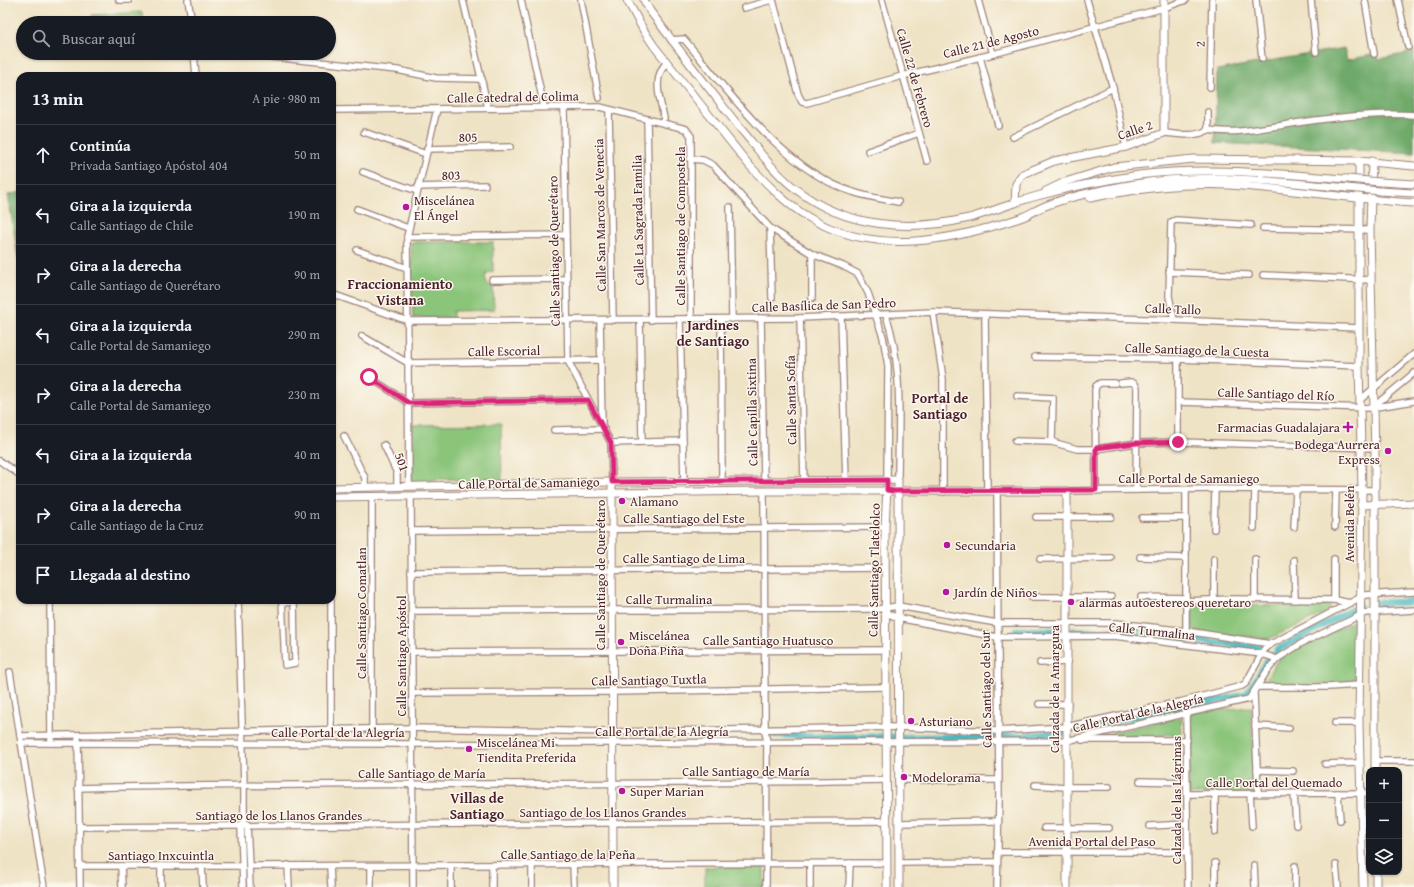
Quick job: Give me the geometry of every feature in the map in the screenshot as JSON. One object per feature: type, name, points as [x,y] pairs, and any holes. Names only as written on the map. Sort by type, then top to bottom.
[{"type":"street","points":[[119,0],[129,0]]},
{"type":"street","points":[[188,0],[191,16]]},
{"type":"street","points":[[463,0],[488,108]]},
{"type":"street","points":[[522,0],[544,107]]},
{"type":"street","points":[[581,0],[599,98]]},
{"type":"street","points":[[627,0],[644,31],[666,63],[749,165],[765,182],[794,207],[808,217],[842,234],[871,241],[916,242],[974,231],[1111,194],[1185,185],[1230,185],[1359,200],[1414,203]]},
{"type":"street","points":[[644,0],[672,40],[772,167],[797,190],[833,211],[879,224],[921,226],[969,218],[1039,195],[1138,175],[1171,172],[1249,171],[1347,180],[1414,184]]},
{"type":"street","points":[[744,8],[772,0]]},
{"type":"street","name":"Calle 21 de Agosto","points":[[772,0],[798,94],[802,102],[808,103],[902,76],[993,54],[1164,8],[1186,0]]},
{"type":"street","name":"Calle 22 de Febrero","points":[[882,0],[927,161]]},
{"type":"street","points":[[978,0],[993,54]]},
{"type":"street","points":[[1086,0],[1113,88],[1126,147]]},
{"type":"street","name":"Calle 2","points":[[1015,203],[1016,184],[1023,174],[1054,161],[1126,147],[1164,133],[1164,0]]},
{"type":"street","name":"2","points":[[1210,87],[1212,0]]},
{"type":"street","points":[[1256,0],[1262,59]]},
{"type":"street","points":[[1311,0],[1316,52]]},
{"type":"street","points":[[1365,0],[1374,54]]},
{"type":"street","points":[[1398,0],[1408,47]]},
{"type":"street","points":[[672,40],[684,39],[762,131],[799,163],[852,192],[898,202]]},
{"type":"street","points":[[980,57],[998,126]]},
{"type":"street","points":[[195,60],[196,72]]},
{"type":"street","points":[[301,60],[397,70],[436,78],[482,79]]},
{"type":"street","points":[[664,118],[658,89],[658,79],[659,73],[666,63]]},
{"type":"street","points":[[1013,137],[1113,88]]},
{"type":"street","name":"Calle Santiago de Querétaro","points":[[564,107],[568,361],[611,443],[613,887]]},
{"type":"street","name":"Calle Catedral de Colima","points":[[336,110],[600,107],[686,129],[690,132]]},
{"type":"street","points":[[409,486],[407,237],[417,189],[437,109]]},
{"type":"street","name":"Calle San Marcos de Venecia","points":[[609,110],[613,320]]},
{"type":"street","points":[[1208,112],[1208,130]]},
{"type":"street","points":[[1164,133],[1180,136],[1194,135],[1208,130],[1220,132],[1252,130],[1292,124],[1394,113],[1414,115]]},
{"type":"street","name":"Calle La Sagrada Familia","points":[[647,120],[651,320]]},
{"type":"street","points":[[364,132],[427,151]]},
{"type":"street","name":"Calle Santiago de Compostela","points":[[690,132],[691,320]]},
{"type":"street","points":[[868,151],[919,133]]},
{"type":"street","name":"805","points":[[427,151],[510,147]]},
{"type":"street","name":"Calle Santiago Tlatelolco","points":[[690,159],[703,160],[713,165],[770,228],[812,254],[843,266],[858,274],[868,293],[883,338],[888,366],[887,490],[883,610],[885,650],[887,887]]},
{"type":"street","points":[[1039,195],[1065,182],[1090,173],[1114,167],[1194,159],[1372,161],[1414,166]]},
{"type":"street","name":"Avenida Belén","points":[[1359,161],[1359,366],[1362,490],[1360,763],[1363,887]]},
{"type":"street","name":"Avenida Belén","points":[[1372,161],[1370,200],[1370,280],[1374,389],[1375,505],[1373,594],[1375,767]]},
{"type":"street","points":[[364,172],[417,189]]},
{"type":"street","points":[[1023,217],[1045,206],[1105,190],[1172,180],[1214,178],[1251,179],[1414,193]]},
{"type":"street","name":"803","points":[[417,189],[485,186]]},
{"type":"street","points":[[730,207],[732,319]]},
{"type":"street","points":[[357,209],[408,228]]},
{"type":"street","points":[[1174,320],[1169,296],[1171,222],[1176,220],[1251,225]]},
{"type":"street","points":[[770,228],[772,298]]},
{"type":"street","points":[[1263,228],[1370,230]]},
{"type":"street","points":[[407,237],[566,235]]},
{"type":"street","points":[[357,250],[408,268]]},
{"type":"street","points":[[812,254],[812,298]]},
{"type":"street","points":[[1170,272],[1249,275]]},
{"type":"street","points":[[1263,275],[1370,280]]},
{"type":"street","points":[[492,280],[567,279]]},
{"type":"street","name":"Calle Basílica de San Pedro","points":[[336,295],[408,321],[691,320],[876,316],[934,312],[985,314]]},
{"type":"street","points":[[934,312],[943,378],[943,492]]},
{"type":"street","points":[[985,314],[987,490]]},
{"type":"street","name":"Calle Tallo","points":[[985,314],[1359,328]]},
{"type":"street","name":"Calle Santiago Tlatelolco","points":[[886,315],[893,336],[898,368],[897,727],[899,887]]},
{"type":"street","points":[[841,317],[846,480]]},
{"type":"street","name":"Calle Capilla Sixtina","points":[[761,318],[764,481]]},
{"type":"street","name":"Calle Santa Sofía","points":[[800,318],[804,481]]},
{"type":"street","points":[[721,319],[722,482]]},
{"type":"street","points":[[554,430],[603,428],[600,320]]},
{"type":"street","points":[[640,320],[642,442]]},
{"type":"street","name":"Calle Santiago de Compostela","points":[[680,320],[684,482]]},
{"type":"street","points":[[362,336],[408,363]]},
{"type":"street","points":[[1360,400],[1414,354]]},
{"type":"street","name":"Calle Santiago de la Cuesta","points":[[1035,357],[1178,359],[1359,366]]},
{"type":"street","points":[[1178,359],[1178,442]]},
{"type":"street","name":"Calle Escorial","points":[[408,363],[601,360]]},
{"type":"street","points":[[1373,408],[1414,373]]},
{"type":"street","points":[[369,377],[409,403],[588,400]]},
{"type":"street","points":[[1096,490],[1096,386],[1100,383],[1131,382],[1135,384],[1137,388],[1136,490]]},
{"type":"street","points":[[1017,396],[1053,398],[1052,442]]},
{"type":"street","name":"Calle Santiago del Río","points":[[1178,402],[1373,408],[1414,401]]},
{"type":"street","points":[[344,436],[364,478],[365,487]]},
{"type":"street","points":[[611,443],[683,441]]},
{"type":"street","points":[[1014,441],[1052,442],[1077,449],[1137,443],[1178,442],[1374,448]]},
{"type":"street","name":"501","points":[[384,445],[397,473],[397,487]]},
{"type":"street","points":[[0,461],[16,472]]},
{"type":"street","name":"Calle Portal de Samaniego","points":[[336,488],[612,482],[898,480]]},
{"type":"street","points":[[1214,529],[1215,489]]},
{"type":"street","points":[[1254,489],[1254,528]]},
{"type":"street","name":"Calle Portal de Samaniego","points":[[336,497],[887,490],[943,492],[987,490],[1374,490]]},
{"type":"street","name":"Calle Santiago del Sur","points":[[997,490],[997,887]]},
{"type":"street","points":[[1186,490],[1186,631]]},
{"type":"street","points":[[1294,527],[1296,490]]},
{"type":"street","points":[[1335,527],[1336,490]]},
{"type":"street","points":[[764,491],[765,730],[767,742],[766,887]]},
{"type":"street","name":"Calzada de la Amargura","points":[[1067,491],[1066,622],[1068,704],[1066,728],[1069,741],[1066,787],[1067,887]]},
{"type":"street","name":"Calle Santiago Apóstol","points":[[411,496],[413,887]]},
{"type":"street","name":"Calle Santiago Comatlan","points":[[372,497],[372,729]]},
{"type":"street","points":[[1361,505],[1414,503]]},
{"type":"street","points":[[1036,517],[1111,517]]},
{"type":"street","points":[[1142,518],[1186,518]]},
{"type":"street","name":"Calle Santiago del Este","points":[[411,531],[885,527]]},
{"type":"street","points":[[1140,557],[1186,558]]},
{"type":"street","points":[[1040,559],[1111,558]]},
{"type":"street","points":[[1334,558],[1334,600]]},
{"type":"street","points":[[1214,559],[1214,601]]},
{"type":"street","points":[[1255,559],[1255,599]]},
{"type":"street","points":[[1294,560],[1294,600]]},
{"type":"street","name":"Calle Santiago de Lima","points":[[411,572],[885,568]]},
{"type":"street","points":[[1272,644],[1361,597],[1373,594],[1414,592]]},
{"type":"street","points":[[1032,598],[1111,597]]},
{"type":"street","points":[[1141,597],[1214,601],[1255,599],[1334,600],[1352,603]]},
{"type":"street","points":[[50,604],[51,743]]},
{"type":"street","points":[[238,604],[244,784],[244,820],[241,826],[243,887]]},
{"type":"street","points":[[282,604],[285,666],[295,663],[294,604]]},
{"type":"street","points":[[331,604],[331,729]]},
{"type":"street","name":"Calle Turmalina","points":[[412,611],[883,610],[898,606],[997,623],[1116,623],[1186,631],[1272,644]]},
{"type":"street","name":"Calle Turmalina","points":[[883,610],[898,618],[997,637],[1114,636],[1262,654],[1277,659]]},
{"type":"street","points":[[1277,659],[1302,643],[1360,614],[1374,611],[1414,610]]},
{"type":"street","name":"Calle Portal de la Alegría","points":[[20,736],[51,734],[412,728],[613,732],[897,727],[997,731],[1066,728],[1242,686],[1246,683],[1262,654],[1272,644]]},
{"type":"street","name":"Calle Santiago Huatusco","points":[[412,652],[885,650]]},
{"type":"street","name":"Calle Portal de la Alegría","points":[[21,743],[412,744],[898,741],[998,743],[1069,741],[1245,700],[1252,697],[1267,671],[1277,659]]},
{"type":"street","points":[[1040,664],[1068,662]]},
{"type":"street","points":[[10,672],[44,887]]},
{"type":"street","points":[[1258,687],[1328,687],[1360,685]]},
{"type":"street","name":"Calle Santiago Tuxtla","points":[[412,693],[613,692],[885,687]]},
{"type":"street","points":[[1254,693],[1258,792]]},
{"type":"street","points":[[1040,704],[1068,704]]},
{"type":"street","name":"Calzada de las Lágrimas","points":[[1186,713],[1188,887]]},
{"type":"street","points":[[1335,723],[1360,723]]},
{"type":"street","points":[[1255,726],[1289,728]]},
{"type":"street","points":[[78,734],[80,887]]},
{"type":"street","name":"Calzada de la Amargura","points":[[1069,741],[1187,740]]},
{"type":"street","points":[[1375,762],[1414,761]]},
{"type":"street","points":[[1325,764],[1360,763]]},
{"type":"street","points":[[1257,770],[1293,771]]},
{"type":"street","name":"Calle Santiago de María","points":[[78,788],[244,784],[412,785],[886,780]]},
{"type":"street","points":[[898,780],[998,780]]},
{"type":"street","points":[[1140,781],[1187,782]]},
{"type":"street","points":[[1035,785],[1110,787]]},
{"type":"street","name":"Calle Portal del Quemado","points":[[1187,794],[1258,792],[1366,793]]},
{"type":"street","points":[[1250,793],[1252,826]]},
{"type":"street","points":[[1294,793],[1296,825]]},
{"type":"street","points":[[1338,793],[1340,820]]},
{"type":"street","points":[[1215,794],[1215,832]]},
{"type":"street","points":[[244,820],[248,826],[250,887]]},
{"type":"street","name":"Santiago de los Llanos Grandes","points":[[79,827],[886,821]]},
{"type":"street","points":[[898,823],[997,821]]},
{"type":"street","points":[[1150,826],[1187,824]]},
{"type":"street","points":[[1044,828],[1109,828]]},
{"type":"street","name":"Avenida Portal del Paso","points":[[997,852],[1187,852]]},
{"type":"street","points":[[899,863],[996,862]]},
{"type":"street","name":"Calle Santiago de la Peña","points":[[250,866],[532,866],[887,863]]},
{"type":"street","points":[[1215,863],[1215,887]]},
{"type":"street","points":[[810,864],[810,887]]},
{"type":"street","points":[[849,887],[850,864]]},
{"type":"street","points":[[288,865],[289,887]]},
{"type":"street","points":[[573,865],[574,887]]},
{"type":"street","points":[[1254,865],[1255,887]]},
{"type":"street","name":"Santiago Inxcuintla","points":[[79,866],[242,866]]},
{"type":"street","points":[[121,866],[122,887]]},
{"type":"street","points":[[161,866],[161,887]]},
{"type":"street","points":[[202,866],[202,887]]},
{"type":"street","points":[[330,866],[331,887]]},
{"type":"street","points":[[371,866],[371,887]]},
{"type":"street","points":[[451,866],[451,887]]},
{"type":"street","points":[[492,866],[492,887]]},
{"type":"street","points":[[532,866],[532,887]]},
{"type":"street","points":[[1295,866],[1295,887]]},
{"type":"street","points":[[1336,866],[1338,887]]},
{"type":"street","points":[[1376,875],[1376,887]]},
{"type":"green space","points":[[142,12],[143,16],[92,16]]},
{"type":"green space","points":[[1344,48],[1347,60],[1376,54],[1378,59],[1414,52],[1414,153],[1215,143],[1217,70]]},
{"type":"green space","points":[[16,193],[16,245],[8,195]]},
{"type":"green space","points":[[411,242],[493,242],[493,272],[487,273],[485,279],[488,285],[493,286],[494,310],[453,311],[453,318],[413,318]]},
{"type":"green space","points":[[501,424],[502,483],[469,483],[453,479],[436,479],[425,483],[413,483],[412,425]]},
{"type":"green space","points":[[1192,605],[1327,605],[1331,607],[1325,613],[1269,639],[1192,631]]},
{"type":"green space","points":[[1356,620],[1355,683],[1262,685],[1278,659]]},
{"type":"green space","points":[[1251,707],[1255,794],[1189,794],[1188,713]]},
{"type":"green space","points":[[1181,717],[1182,734],[1090,738]]},
{"type":"green space","points":[[705,867],[764,867],[764,887],[705,887]]},
{"type":"waterway","points":[[1376,603],[1414,602]]},
{"type":"waterway","points":[[1277,650],[1359,606]]},
{"type":"waterway","points":[[1017,630],[1058,631]]},
{"type":"waterway","points":[[1072,631],[1113,631],[1264,648]]},
{"type":"waterway","points":[[1072,729],[1245,695],[1272,655]]},
{"type":"waterway","points":[[1000,737],[1064,733]]},
{"type":"waterway","points":[[772,734],[815,737],[992,737]]},
{"type":"place","name":"Miscelánea El Ángel","points":[[406,207]]},
{"type":"place","name":"Farmacias Guadalajara","points":[[1348,427]]},
{"type":"place","name":"Bodega Aurrera Express","points":[[1388,451]]},
{"type":"place","name":"Alamano","points":[[622,501]]},
{"type":"place","name":"Secundaria","points":[[947,545]]},
{"type":"place","name":"Jardín de Niños","points":[[946,592]]},
{"type":"place","name":"alarmas autoestereos queretaro","points":[[1071,602]]},
{"type":"place","name":"Miscelánea Doña Piña","points":[[621,642]]},
{"type":"place","name":"Asturiano","points":[[911,721]]},
{"type":"place","name":"Miscelánea Mi Tiendita Preferida","points":[[469,749]]},
{"type":"place","name":"Modelorama","points":[[904,777]]},
{"type":"place","name":"Super Marian","points":[[622,791]]},
{"type":"district","name":"Fraccionamiento Vistana","points":[[400,292]]},
{"type":"district","name":"Jardines de Santiago","points":[[713,334]]},
{"type":"district","name":"Portal de Santiago","points":[[940,406]]},
{"type":"district","name":"Villas de Santiago","points":[[477,806]]},
{"type":"route","points":[[369,377],[409,403],[588,400],[611,443],[612,482],[887,480],[887,490],[893,491],[943,492],[987,490],[1096,490],[1096,448],[1137,443],[1178,442]]}]
